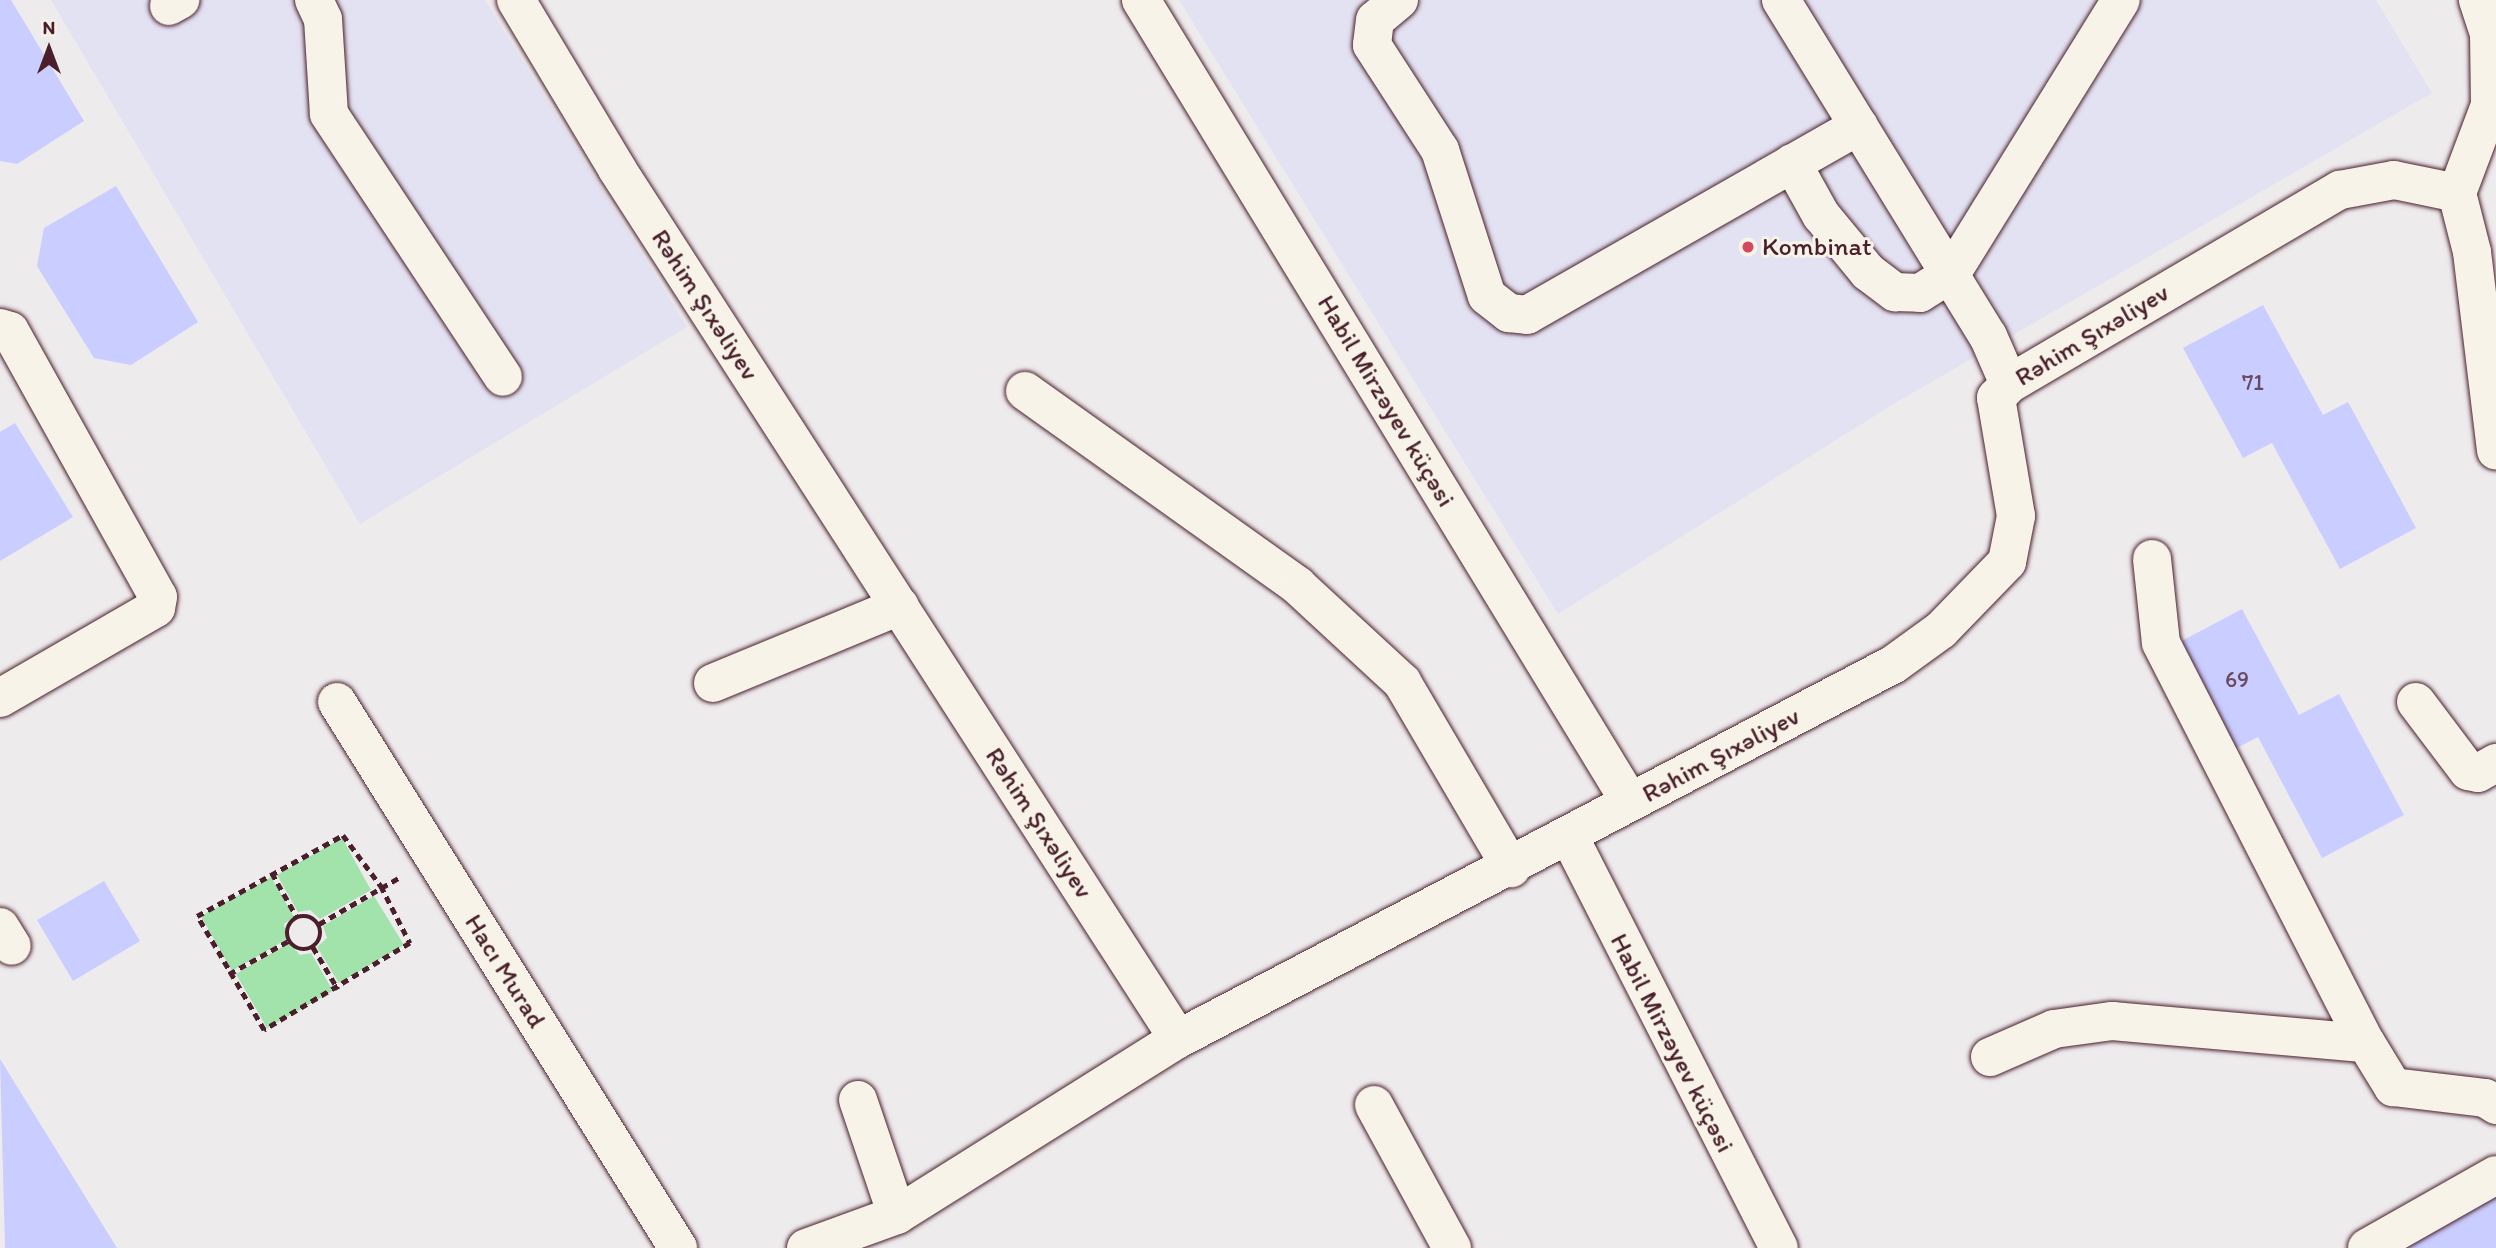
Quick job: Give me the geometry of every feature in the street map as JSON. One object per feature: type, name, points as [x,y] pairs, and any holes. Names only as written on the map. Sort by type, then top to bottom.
[{"type":"street","points":[[314,0],[323,19],[329,114],[503,377]]},
{"type":"street","name":"Rəhim Şıxəliyev","points":[[516,0],[1178,1040]]},
{"type":"street","name":"Habil Mirzəyev küçəsi","points":[[1141,0],[1630,802]]},
{"type":"street","points":[[1781,0],[1951,274],[2009,384]]},
{"type":"street","points":[[1792,163],[1844,244],[1895,292],[1920,293],[1951,274],[2121,0]]},
{"type":"street","points":[[2478,0],[2488,34],[2490,105],[2457,193],[2472,251],[2496,451]]},
{"type":"street","points":[[1384,4],[1372,45],[1440,150],[1486,296],[1499,310],[1527,315],[1859,126]]},
{"type":"street","name":"Rəhim Şıxəliyev","points":[[806,1248],[897,1215],[1178,1040],[1511,868],[1630,802],[1895,664],[1987,587],[2007,562],[2016,516],[1996,398],[2009,384],[2340,190],[2394,180],[2457,193]]},
{"type":"street","points":[[0,328],[10,331],[158,597],[156,608],[0,698]]},
{"type":"street","points":[[1025,391],[1297,586],[1402,682],[1511,868]]},
{"type":"street","points":[[2152,559],[2161,643],[2366,1043],[2393,1087],[2485,1098],[2496,1105]]},
{"type":"street","points":[[713,683],[900,606]]},
{"type":"street","name":"Hacı Murad","points":[[337,702],[676,1244]]},
{"type":"street","points":[[2416,702],[2468,771],[2478,773],[2496,763]]},
{"type":"street","name":"Habil Mirzəyev küçəsi","points":[[1569,836],[1779,1248]]},
{"type":"street","points":[[1990,1057],[2053,1029],[2112,1020],[2366,1043]]},
{"type":"street","points":[[858,1100],[897,1215]]},
{"type":"street","points":[[1374,1105],[1452,1248]]},
{"type":"street","points":[[2367,1248],[2496,1175]]},
{"type":"path","points":[[343,835],[382,886],[410,943],[338,989],[264,1030],[197,916],[343,835]]},
{"type":"path","points":[[272,873],[297,917],[319,924],[382,886],[435,859]]},
{"type":"path","points":[[297,917],[289,926],[290,940],[300,949],[313,947],[321,936],[319,924]]},
{"type":"path","points":[[229,974],[290,940]]},
{"type":"path","points":[[313,947],[338,989]]},
{"type":"shaded area","points":[[51,0],[485,0],[687,327],[360,524]]},
{"type":"shaded area","name":"Kombinat","points":[[1179,0],[2376,0],[2432,93],[1897,402],[1558,614]]},
{"type":"green space","points":[[342,838],[371,890],[320,919],[310,910],[298,912],[277,875]]},
{"type":"green space","points":[[271,877],[294,917],[284,924],[287,939],[232,971],[201,916]]},
{"type":"green space","points":[[374,896],[404,945],[339,983],[317,947],[327,938],[323,926]]},
{"type":"green space","points":[[289,943],[300,955],[311,953],[333,991],[267,1028],[236,974]]},
{"type":"building","points":[[0,0],[11,0],[84,121],[17,164],[0,161]]},
{"type":"building","points":[[116,186],[198,322],[131,365],[94,358],[37,266],[44,228]]},
{"type":"building","points":[[2263,305],[2323,415],[2348,402],[2416,528],[2340,569],[2272,443],[2243,458],[2183,348]]},
{"type":"building","points":[[15,423],[73,517],[0,561],[0,432]]},
{"type":"building","points":[[2242,609],[2299,715],[2339,694],[2404,815],[2322,858],[2258,737],[2233,750],[2176,644]]},
{"type":"building","points":[[104,881],[140,941],[73,981],[37,920]]},
{"type":"building","points":[[0,1059],[117,1248],[5,1248]]},
{"type":"building","points":[[2496,1191],[2496,1248],[2399,1248]]},
{"type":"place","name":"Kombinat","points":[[1748,247]]}]
